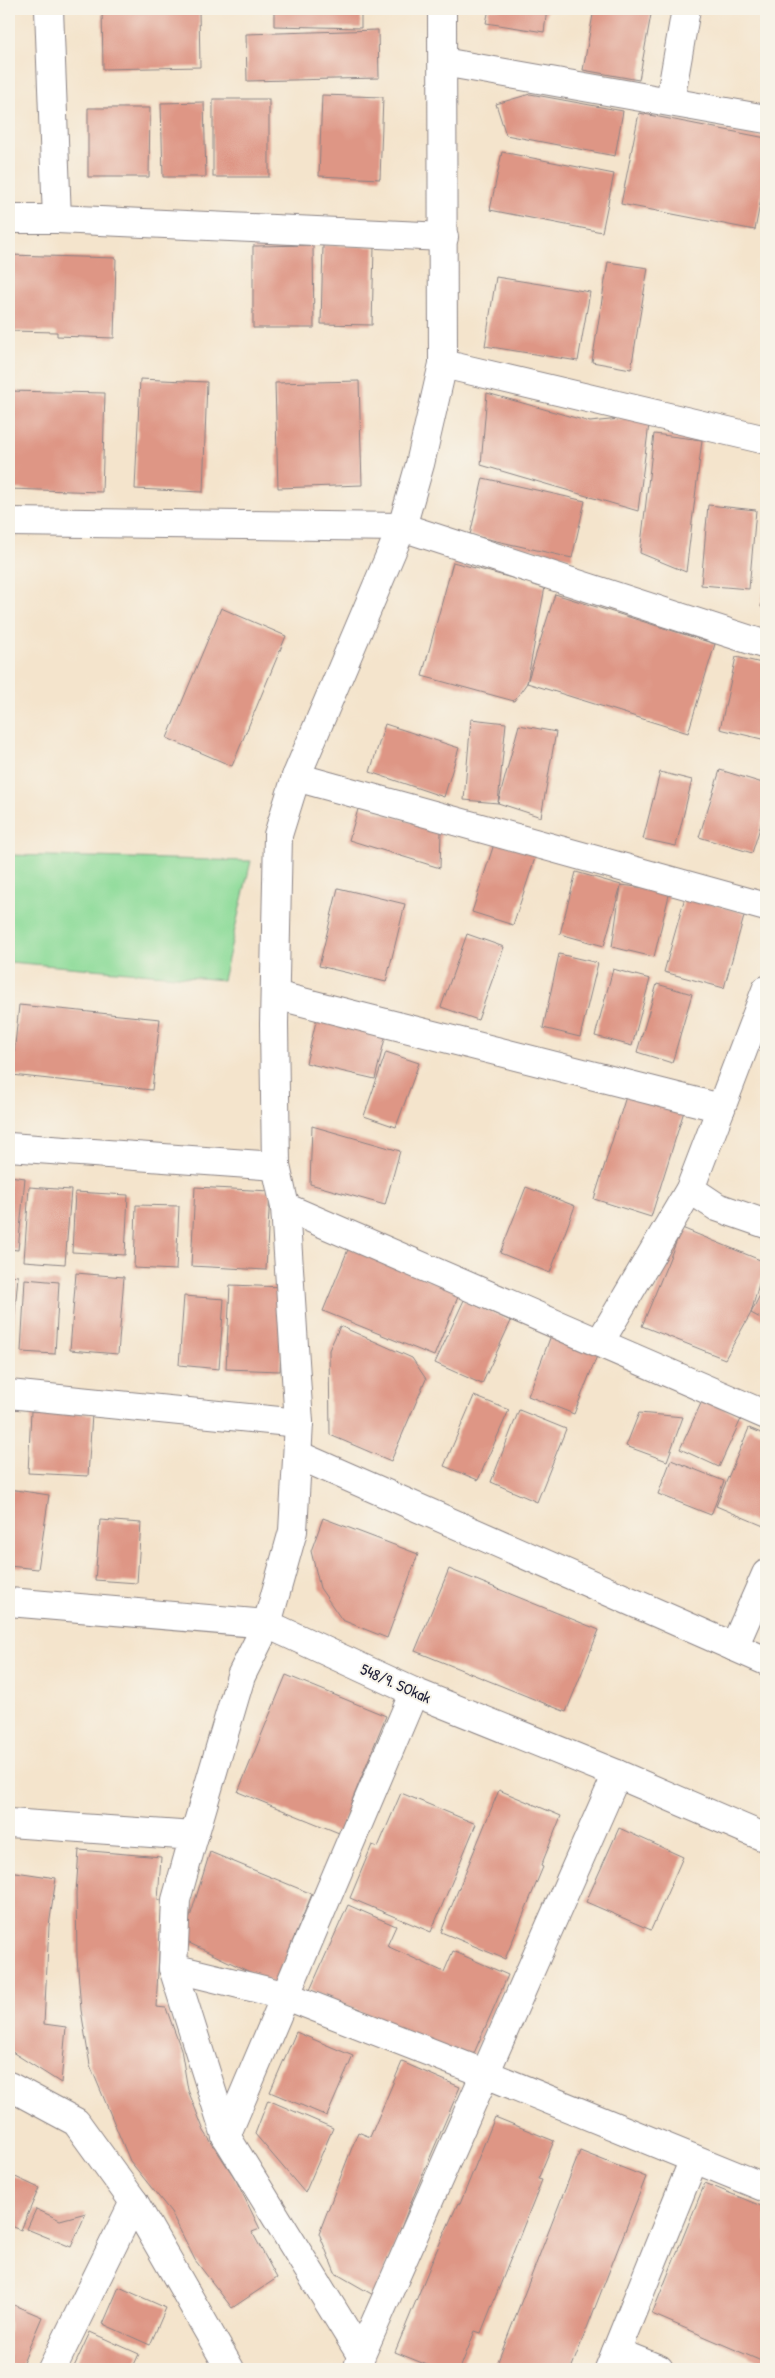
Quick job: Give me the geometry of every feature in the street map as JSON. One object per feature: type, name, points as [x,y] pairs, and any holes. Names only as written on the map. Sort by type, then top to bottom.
[{"type":"street","points":[[49,9],[57,219]]},
{"type":"street","points":[[359,2362],[226,2136],[173,1968],[176,1900],[241,1676],[268,1624],[293,1531],[299,1424],[285,1206],[276,1166],[275,994],[278,835],[296,777],[402,527],[420,464],[443,364],[442,9]]},
{"type":"street","points":[[670,101],[686,9]]},
{"type":"street","points":[[442,62],[766,119]]},
{"type":"street","points":[[9,218],[444,237]]},
{"type":"street","points":[[443,364],[766,440]]},
{"type":"street","points":[[9,522],[402,527],[766,645]]},
{"type":"street","points":[[296,777],[766,907]]},
{"type":"street","points":[[600,1342],[690,1189],[766,990]]},
{"type":"street","points":[[275,994],[721,1108]]},
{"type":"street","points":[[9,1147],[276,1166]]},
{"type":"street","points":[[690,1189],[717,1207],[766,1224]]},
{"type":"street","points":[[285,1206],[766,1415]]},
{"type":"street","points":[[9,1394],[299,1424]]},
{"type":"street","points":[[298,1455],[766,1661]]},
{"type":"street","points":[[734,1647],[766,1574]]},
{"type":"street","name":"548/9. SOkak","points":[[9,1602],[268,1624],[414,1692],[617,1774],[766,1838]]},
{"type":"street","points":[[226,2136],[284,1995],[414,1692]]},
{"type":"street","points":[[359,2362],[617,1774]]},
{"type":"street","points":[[9,1823],[194,1836]]},
{"type":"street","points":[[173,1968],[284,1995],[486,2074],[766,2188]]},
{"type":"street","points":[[9,2086],[76,2122],[134,2202],[230,2369]]},
{"type":"street","points":[[659,2369],[613,2361],[694,2159]]},
{"type":"street","points":[[52,2369],[134,2202]]},
{"type":"green space","points":[[9,855],[251,861],[223,980],[9,962]]},
{"type":"building","points":[[102,9],[199,9],[200,67],[103,69]]},
{"type":"building","points":[[274,9],[361,9],[361,28],[274,26]]},
{"type":"building","points":[[489,9],[547,9],[544,32],[486,23]]},
{"type":"building","points":[[594,9],[652,9],[639,80],[583,70]]},
{"type":"building","points":[[378,30],[379,78],[247,81],[246,34]]},
{"type":"building","points":[[530,94],[623,111],[615,156],[506,135],[496,104]]},
{"type":"building","points":[[322,95],[383,97],[380,179],[319,176]]},
{"type":"building","points":[[213,99],[269,99],[269,177],[213,177]]},
{"type":"building","points":[[204,102],[206,177],[163,177],[161,103]]},
{"type":"building","points":[[88,108],[150,108],[149,177],[88,177]]},
{"type":"building","points":[[639,113],[766,138],[766,173],[755,230],[621,204]]},
{"type":"building","points":[[502,152],[614,174],[602,232],[490,210]]},
{"type":"building","points":[[313,245],[314,328],[253,328],[253,246]]},
{"type":"building","points":[[323,245],[374,247],[372,325],[321,324]]},
{"type":"building","points":[[9,255],[116,258],[114,338],[57,336],[57,332],[9,331]]},
{"type":"building","points":[[608,262],[648,268],[631,369],[592,362]]},
{"type":"building","points":[[496,277],[590,292],[578,361],[485,346]]},
{"type":"building","points":[[140,379],[207,382],[203,492],[135,489]]},
{"type":"building","points":[[359,381],[362,485],[278,488],[275,383]]},
{"type":"building","points":[[9,391],[105,393],[102,492],[9,489]]},
{"type":"building","points":[[487,393],[590,422],[650,416],[638,511],[481,465]]},
{"type":"building","points":[[654,434],[702,440],[686,572],[640,553]]},
{"type":"building","points":[[483,478],[585,501],[572,558],[470,535]]},
{"type":"building","points":[[708,505],[756,510],[749,589],[701,585]]},
{"type":"building","points":[[453,562],[545,587],[527,683],[514,701],[422,676]]},
{"type":"building","points":[[766,583],[766,608],[761,607]]},
{"type":"building","points":[[555,594],[715,644],[688,733],[527,683]]},
{"type":"building","points":[[221,608],[286,636],[232,766],[167,738]]},
{"type":"building","points":[[736,657],[766,664],[766,740],[720,729]]},
{"type":"building","points":[[471,719],[506,723],[498,803],[464,800]]},
{"type":"building","points":[[385,724],[459,748],[444,797],[370,772]]},
{"type":"building","points":[[519,725],[556,732],[541,817],[498,803]]},
{"type":"building","points":[[720,770],[766,784],[766,809],[752,853],[699,837]]},
{"type":"building","points":[[660,772],[692,780],[676,846],[643,839]]},
{"type":"building","points":[[359,806],[441,831],[440,868],[349,840]]},
{"type":"building","points":[[495,841],[536,855],[513,925],[472,912]]},
{"type":"building","points":[[576,872],[621,885],[604,946],[560,934]]},
{"type":"building","points":[[621,885],[670,891],[654,957],[612,947]]},
{"type":"building","points":[[338,888],[405,904],[386,982],[319,966]]},
{"type":"building","points":[[685,897],[745,913],[724,988],[664,972]]},
{"type":"building","points":[[467,934],[504,947],[478,1020],[441,1007]]},
{"type":"building","points":[[559,954],[598,963],[580,1037],[543,1028]]},
{"type":"building","points":[[613,969],[650,979],[632,1046],[595,1036]]},
{"type":"building","points":[[657,984],[692,994],[672,1063],[637,1052]]},
{"type":"building","points":[[19,1005],[160,1019],[152,1090],[12,1075]]},
{"type":"building","points":[[319,1009],[388,1026],[375,1079],[306,1063]]},
{"type":"building","points":[[386,1052],[419,1063],[396,1127],[364,1116]]},
{"type":"building","points":[[628,1090],[685,1108],[651,1217],[594,1199]]},
{"type":"building","points":[[312,1126],[400,1151],[385,1205],[310,1184]]},
{"type":"building","points":[[9,1176],[25,1178],[18,1250],[9,1249]]},
{"type":"building","points":[[29,1187],[71,1190],[65,1264],[24,1261]]},
{"type":"building","points":[[195,1187],[270,1191],[266,1270],[191,1266]]},
{"type":"building","points":[[526,1187],[575,1206],[550,1273],[500,1253]]},
{"type":"building","points":[[75,1192],[128,1195],[125,1255],[72,1252]]},
{"type":"building","points":[[136,1205],[179,1206],[176,1270],[134,1268]]},
{"type":"building","points":[[682,1228],[765,1262],[751,1313],[725,1359],[642,1326]]},
{"type":"building","points":[[349,1247],[460,1292],[434,1356],[323,1311]]},
{"type":"building","points":[[76,1273],[124,1277],[118,1354],[70,1350]]},
{"type":"building","points":[[9,1275],[18,1276],[11,1357],[9,1356]]},
{"type":"building","points":[[25,1279],[59,1282],[55,1354],[21,1352]]},
{"type":"building","points":[[766,1283],[766,1321],[751,1313]]},
{"type":"building","points":[[230,1285],[284,1287],[280,1371],[226,1369]]},
{"type":"building","points":[[184,1296],[224,1299],[219,1369],[179,1365]]},
{"type":"building","points":[[464,1300],[511,1321],[482,1384],[435,1363]]},
{"type":"building","points":[[340,1326],[412,1358],[426,1379],[391,1461],[330,1435],[329,1350]]},
{"type":"building","points":[[552,1333],[599,1351],[574,1414],[528,1396]]},
{"type":"building","points":[[474,1396],[509,1410],[478,1480],[444,1466]]},
{"type":"building","points":[[703,1399],[742,1417],[719,1467],[680,1449]]},
{"type":"building","points":[[9,1404],[13,1404],[10,1470],[9,1470]]},
{"type":"building","points":[[519,1410],[566,1429],[537,1502],[491,1482]]},
{"type":"building","points":[[31,1411],[92,1414],[88,1476],[28,1473]]},
{"type":"building","points":[[639,1413],[683,1417],[667,1461],[626,1446]]},
{"type":"building","points":[[749,1428],[766,1435],[766,1527],[716,1506]]},
{"type":"building","points":[[671,1460],[724,1481],[711,1515],[658,1494]]},
{"type":"building","points":[[9,1489],[49,1495],[38,1569],[9,1566]]},
{"type":"building","points":[[323,1518],[418,1554],[387,1638],[342,1620],[320,1588],[311,1551]]},
{"type":"building","points":[[100,1520],[141,1523],[137,1583],[95,1580]]},
{"type":"building","points":[[449,1569],[599,1630],[566,1712],[415,1651]]},
{"type":"building","points":[[286,1675],[386,1716],[339,1833],[238,1792]]},
{"type":"building","points":[[499,1790],[561,1816],[541,1866],[543,1867],[505,1959],[441,1932]]},
{"type":"building","points":[[401,1793],[476,1824],[431,1932],[350,1898],[372,1845],[378,1847]]},
{"type":"building","points":[[619,1828],[683,1857],[651,1930],[586,1902]]},
{"type":"building","points":[[79,1850],[161,1857],[158,1900],[162,1900],[156,2007],[166,2008],[181,2049],[188,2090],[204,2131],[236,2180],[260,2229],[252,2232],[277,2278],[232,2308],[195,2260],[171,2212],[130,2161],[90,2065],[81,2010],[77,1957],[76,1893]]},
{"type":"building","points":[[210,1852],[312,1894],[275,1984],[183,1940]]},
{"type":"building","points":[[9,1871],[56,1878],[49,1926],[44,2024],[66,2027],[61,2083],[9,2050]]},
{"type":"building","points":[[348,1905],[396,1926],[387,1946],[444,1972],[453,1951],[508,1975],[471,2060],[310,1990]]},
{"type":"building","points":[[296,2032],[353,2056],[327,2116],[270,2092]]},
{"type":"building","points":[[402,2062],[460,2087],[411,2202],[375,2296],[335,2273],[319,2233],[358,2132],[370,2137]]},
{"type":"building","points":[[268,2100],[333,2128],[305,2193],[255,2134]]},
{"type":"building","points":[[495,2117],[554,2141],[538,2179],[542,2180],[481,2333],[475,2331],[460,2369],[437,2369],[395,2352],[436,2252],[458,2203],[460,2204]]},
{"type":"building","points":[[580,2151],[646,2177],[571,2369],[495,2369]]},
{"type":"building","points":[[9,2174],[39,2188],[21,2230],[9,2225]]},
{"type":"building","points":[[705,2183],[766,2208],[766,2363],[652,2314]]},
{"type":"building","points":[[36,2209],[60,2220],[86,2213],[71,2247],[27,2229]]},
{"type":"building","points":[[119,2287],[166,2308],[150,2345],[103,2324]]},
{"type":"building","points":[[9,2303],[42,2317],[20,2369],[9,2364]]},
{"type":"building","points":[[90,2332],[139,2354],[132,2369],[73,2369]]}]
